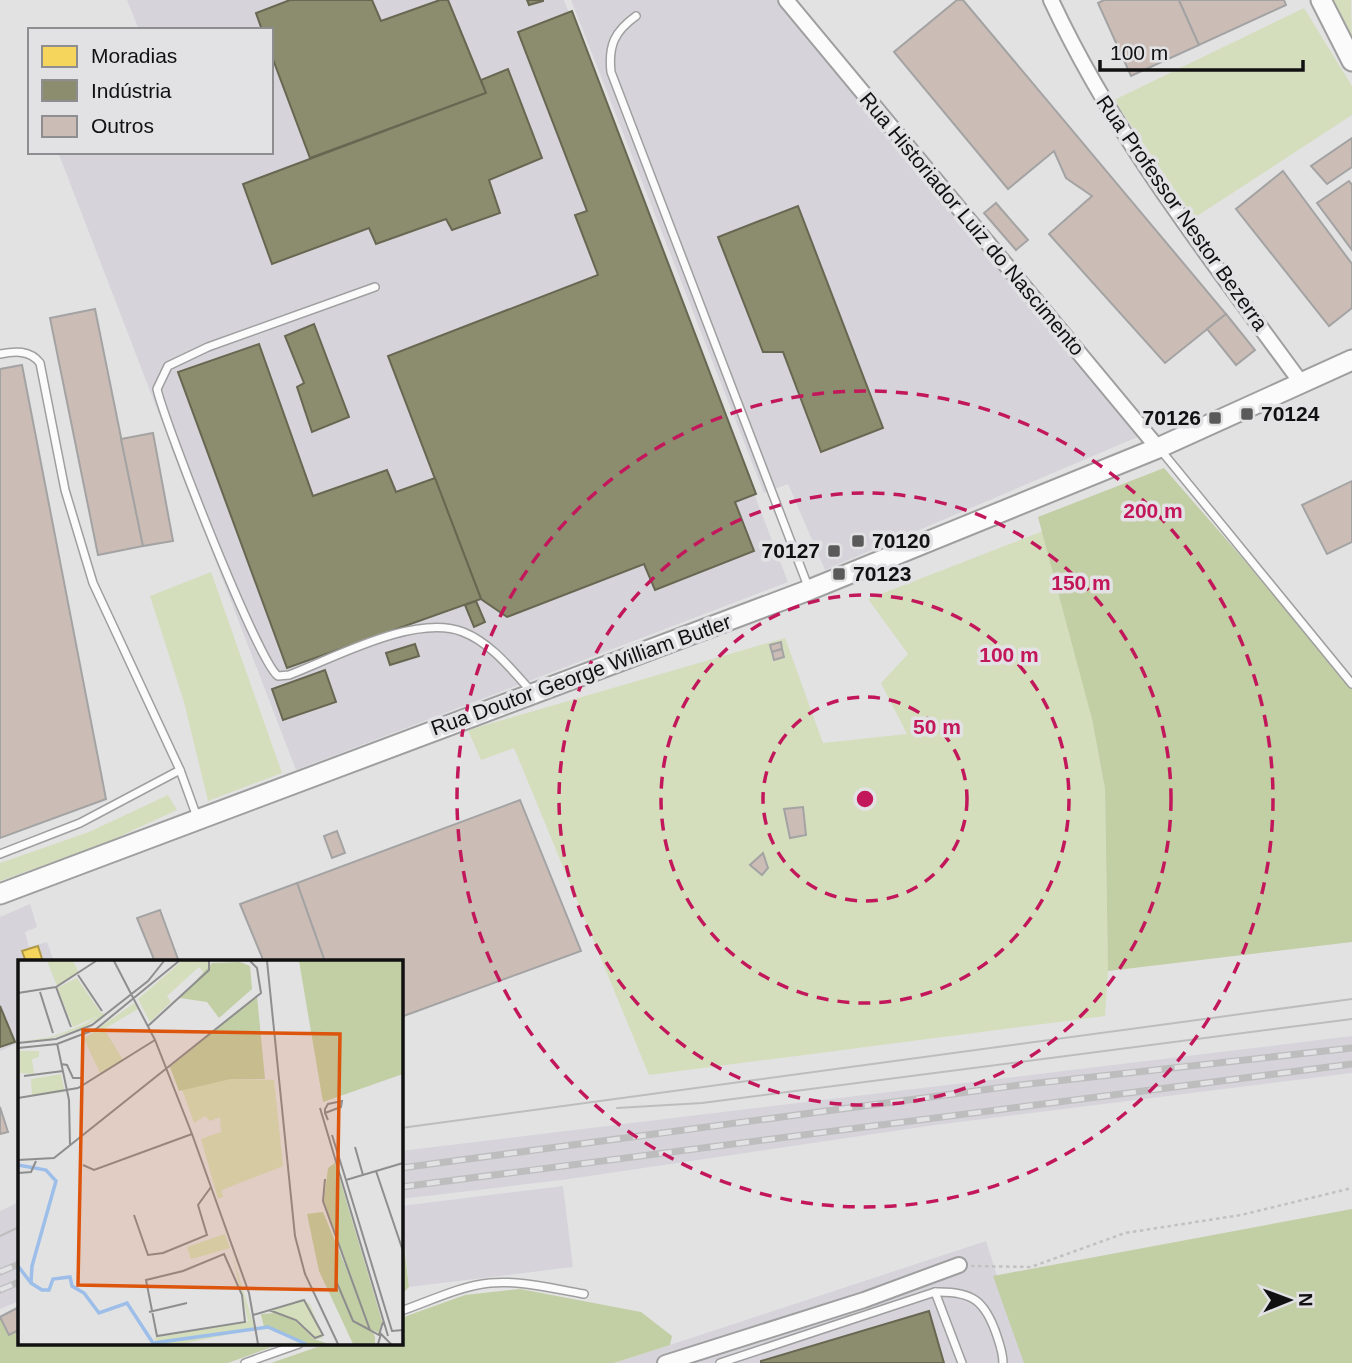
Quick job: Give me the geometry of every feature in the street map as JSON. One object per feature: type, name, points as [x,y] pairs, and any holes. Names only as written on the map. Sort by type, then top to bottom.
[{"type":"street","name":"Rua Historiador Luiz do Nascimento","points":[[786,0],[1158,448]]},
{"type":"street","name":"Rua Professor Nestor Bezerra","points":[[1051,0],[1082,65],[1114,119],[1302,384]]},
{"type":"street","points":[[1321,0],[1352,61]]},
{"type":"street","name":"Rua Doutor George William Butler","points":[[0,894],[809,590],[1158,448],[1352,360]]},
{"type":"street","points":[[665,1363],[864,1300],[959,1265]]},
{"type":"lane","points":[[636,16],[621,27],[613,40],[609,55],[611,72],[809,590]]},
{"type":"lane","points":[[375,287],[208,346],[168,366],[158,389],[172,432],[230,579],[270,671],[278,676],[289,675],[412,629],[436,626],[461,631],[480,641],[502,659],[532,693]]},
{"type":"lane","points":[[0,354],[25,352],[34,356],[44,373],[65,490],[82,552],[93,583],[180,770],[197,818]]},
{"type":"lane","points":[[1158,448],[1352,684]]},
{"type":"lane","points":[[0,854],[80,823],[180,770]]},
{"type":"lane","points":[[402,1311],[466,1288],[492,1283],[522,1284],[584,1294]]},
{"type":"lane","points":[[720,1363],[935,1292],[968,1295],[981,1304],[990,1315],[1003,1363]]},
{"type":"lane","points":[[935,1292],[962,1363]]},
{"type":"lane","points":[[244,1363],[293,1346]]},
{"type":"path","points":[[959,1265],[1031,1267],[1125,1233],[1241,1215],[1352,1188]]},
{"type":"shaded area","points":[[127,0],[564,0],[788,582],[296,770],[59,154],[273,154],[273,28],[138,28]]},
{"type":"shaded area","points":[[571,0],[779,0],[1147,433],[825,570],[788,484],[764,493]]},
{"type":"shaded area","points":[[30,904],[37,927],[25,932],[29,947],[47,942],[53,960],[18,960],[18,1043],[0,1051],[0,917]]},
{"type":"shaded area","points":[[1352,1036],[1352,1073],[935,1125],[562,1180],[402,1199],[402,1151]]},
{"type":"shaded area","points":[[563,1186],[573,1267],[409,1287],[402,1206]]},
{"type":"shaded area","points":[[18,1202],[18,1301],[0,1309],[0,1211]]},
{"type":"shaded area","points":[[986,1241],[1025,1363],[615,1363]]},
{"type":"green space","points":[[1327,0],[1351,0],[1352,48]]},
{"type":"green space","points":[[1304,8],[1352,86],[1352,115],[1194,218],[1114,100]]},
{"type":"green space","points":[[1164,468],[1352,684],[1352,942],[1108,971],[1105,789],[1092,719],[1038,517]]},
{"type":"green space","points":[[1048,529],[1092,719],[1105,789],[1108,971],[1105,1016],[649,1075],[514,748],[481,760],[468,730],[785,638],[823,743],[907,734],[881,683],[908,654],[868,599]]},
{"type":"green space","points":[[211,572],[282,773],[208,801],[184,702],[150,596]]},
{"type":"green space","points":[[168,795],[177,810],[103,844],[0,881],[0,863],[89,832]]},
{"type":"green space","points":[[1352,1209],[1352,1363],[1024,1363],[993,1276]]},
{"type":"green space","points":[[402,1229],[409,1287],[402,1294]]},
{"type":"green space","points":[[520,1289],[641,1312],[672,1336],[670,1345],[614,1363],[271,1363],[320,1346],[402,1346],[402,1318],[465,1295]]},
{"type":"green space","points":[[18,1309],[18,1346],[275,1346],[228,1363],[0,1363],[0,1317]]},
{"type":"building: Moradias","points":[[38,946],[42,960],[25,960],[22,951]]},
{"type":"building: Indústria","points":[[290,0],[372,0],[381,21],[440,0],[448,0],[486,93],[310,158],[273,59],[273,28],[261,28],[256,13]]},
{"type":"building: Indústria","points":[[527,0],[543,0],[543,1],[529,5]]},
{"type":"building: Indústria","points":[[572,11],[756,494],[735,502],[754,551],[655,590],[644,564],[507,617],[481,599],[388,356],[598,275],[575,215],[587,211],[518,32]]},
{"type":"building: Indústria","points":[[508,69],[542,158],[489,180],[500,213],[452,230],[446,219],[376,244],[369,228],[272,264],[243,184],[486,93],[481,80]]},
{"type":"building: Indústria","points":[[798,206],[883,428],[821,452],[783,352],[763,352],[718,237]]},
{"type":"building: Indústria","points":[[314,324],[349,417],[312,432],[297,387],[304,383],[285,336]]},
{"type":"building: Indústria","points":[[259,344],[313,496],[387,470],[396,492],[435,478],[481,599],[287,668],[178,372]]},
{"type":"building: Indústria","points":[[476,601],[485,622],[474,627],[465,605]]},
{"type":"building: Indústria","points":[[415,644],[419,656],[390,665],[386,653]]},
{"type":"building: Indústria","points":[[325,670],[336,702],[283,720],[272,689]]},
{"type":"building: Indústria","points":[[0,1006],[15,1042],[0,1047]]},
{"type":"building: Indústria","points":[[929,1311],[944,1363],[761,1363],[761,1361]]},
{"type":"building: Outros","points":[[957,0],[963,0],[1226,314],[1165,363],[1049,234],[1092,196],[1066,178],[1054,151],[1008,189],[894,52]]},
{"type":"building: Outros","points":[[1104,0],[1179,0],[1199,45],[1131,76],[1098,3]]},
{"type":"building: Outros","points":[[1179,0],[1284,0],[1286,5],[1199,45]]},
{"type":"building: Outros","points":[[1352,138],[1352,167],[1327,184],[1311,166]]},
{"type":"building: Outros","points":[[1283,171],[1352,264],[1352,308],[1329,326],[1236,209]]},
{"type":"building: Outros","points":[[1349,181],[1352,185],[1352,250],[1317,203]]},
{"type":"building: Outros","points":[[996,203],[1028,240],[1016,250],[984,213]]},
{"type":"building: Outros","points":[[95,309],[143,546],[98,555],[50,318]]},
{"type":"building: Outros","points":[[1226,314],[1255,350],[1236,365],[1207,329]]},
{"type":"building: Outros","points":[[22,365],[106,799],[0,838],[0,369]]},
{"type":"building: Outros","points":[[153,433],[173,541],[143,546],[121,439]]},
{"type":"building: Outros","points":[[1352,481],[1352,542],[1327,554],[1302,505]]},
{"type":"building: Outros","points":[[781,642],[782,649],[772,652],[770,645]]},
{"type":"building: Outros","points":[[782,649],[784,657],[774,660],[772,652]]},
{"type":"building: Outros","points":[[520,800],[581,951],[402,1017],[402,960],[324,960],[297,883]]},
{"type":"building: Outros","points":[[803,807],[806,835],[790,838],[784,809]]},
{"type":"building: Outros","points":[[337,831],[345,853],[332,858],[324,836]]},
{"type":"building: Outros","points":[[763,853],[768,868],[762,875],[750,865]]},
{"type":"building: Outros","points":[[297,883],[324,960],[263,960],[240,904]]},
{"type":"building: Outros","points":[[160,910],[178,960],[154,960],[137,918]]},
{"type":"building: Outros","points":[[0,1107],[8,1132],[0,1134]]},
{"type":"building: Outros","points":[[18,1308],[18,1330],[9,1335],[0,1317]]},
{"type":"tram line","points":[[402,1128],[1352,999]]},
{"type":"tram line","points":[[617,1108],[702,1103],[1352,1019]]},
{"type":"tram line","points":[[0,1236],[18,1227]]},
{"type":"railway","points":[[402,1168],[1020,1085],[1352,1048]]},
{"type":"railway","points":[[402,1187],[1352,1064]]},
{"type":"railway","points":[[0,1272],[18,1264]]},
{"type":"railway","points":[[0,1290],[18,1282]]},
{"type":"place","name":"70124","points":[[1247,414]]},
{"type":"place","name":"70126","points":[[1215,418]]},
{"type":"place","name":"70120","points":[[858,541]]},
{"type":"place","name":"70127","points":[[834,551]]},
{"type":"place","name":"70123","points":[[839,574]]}]
